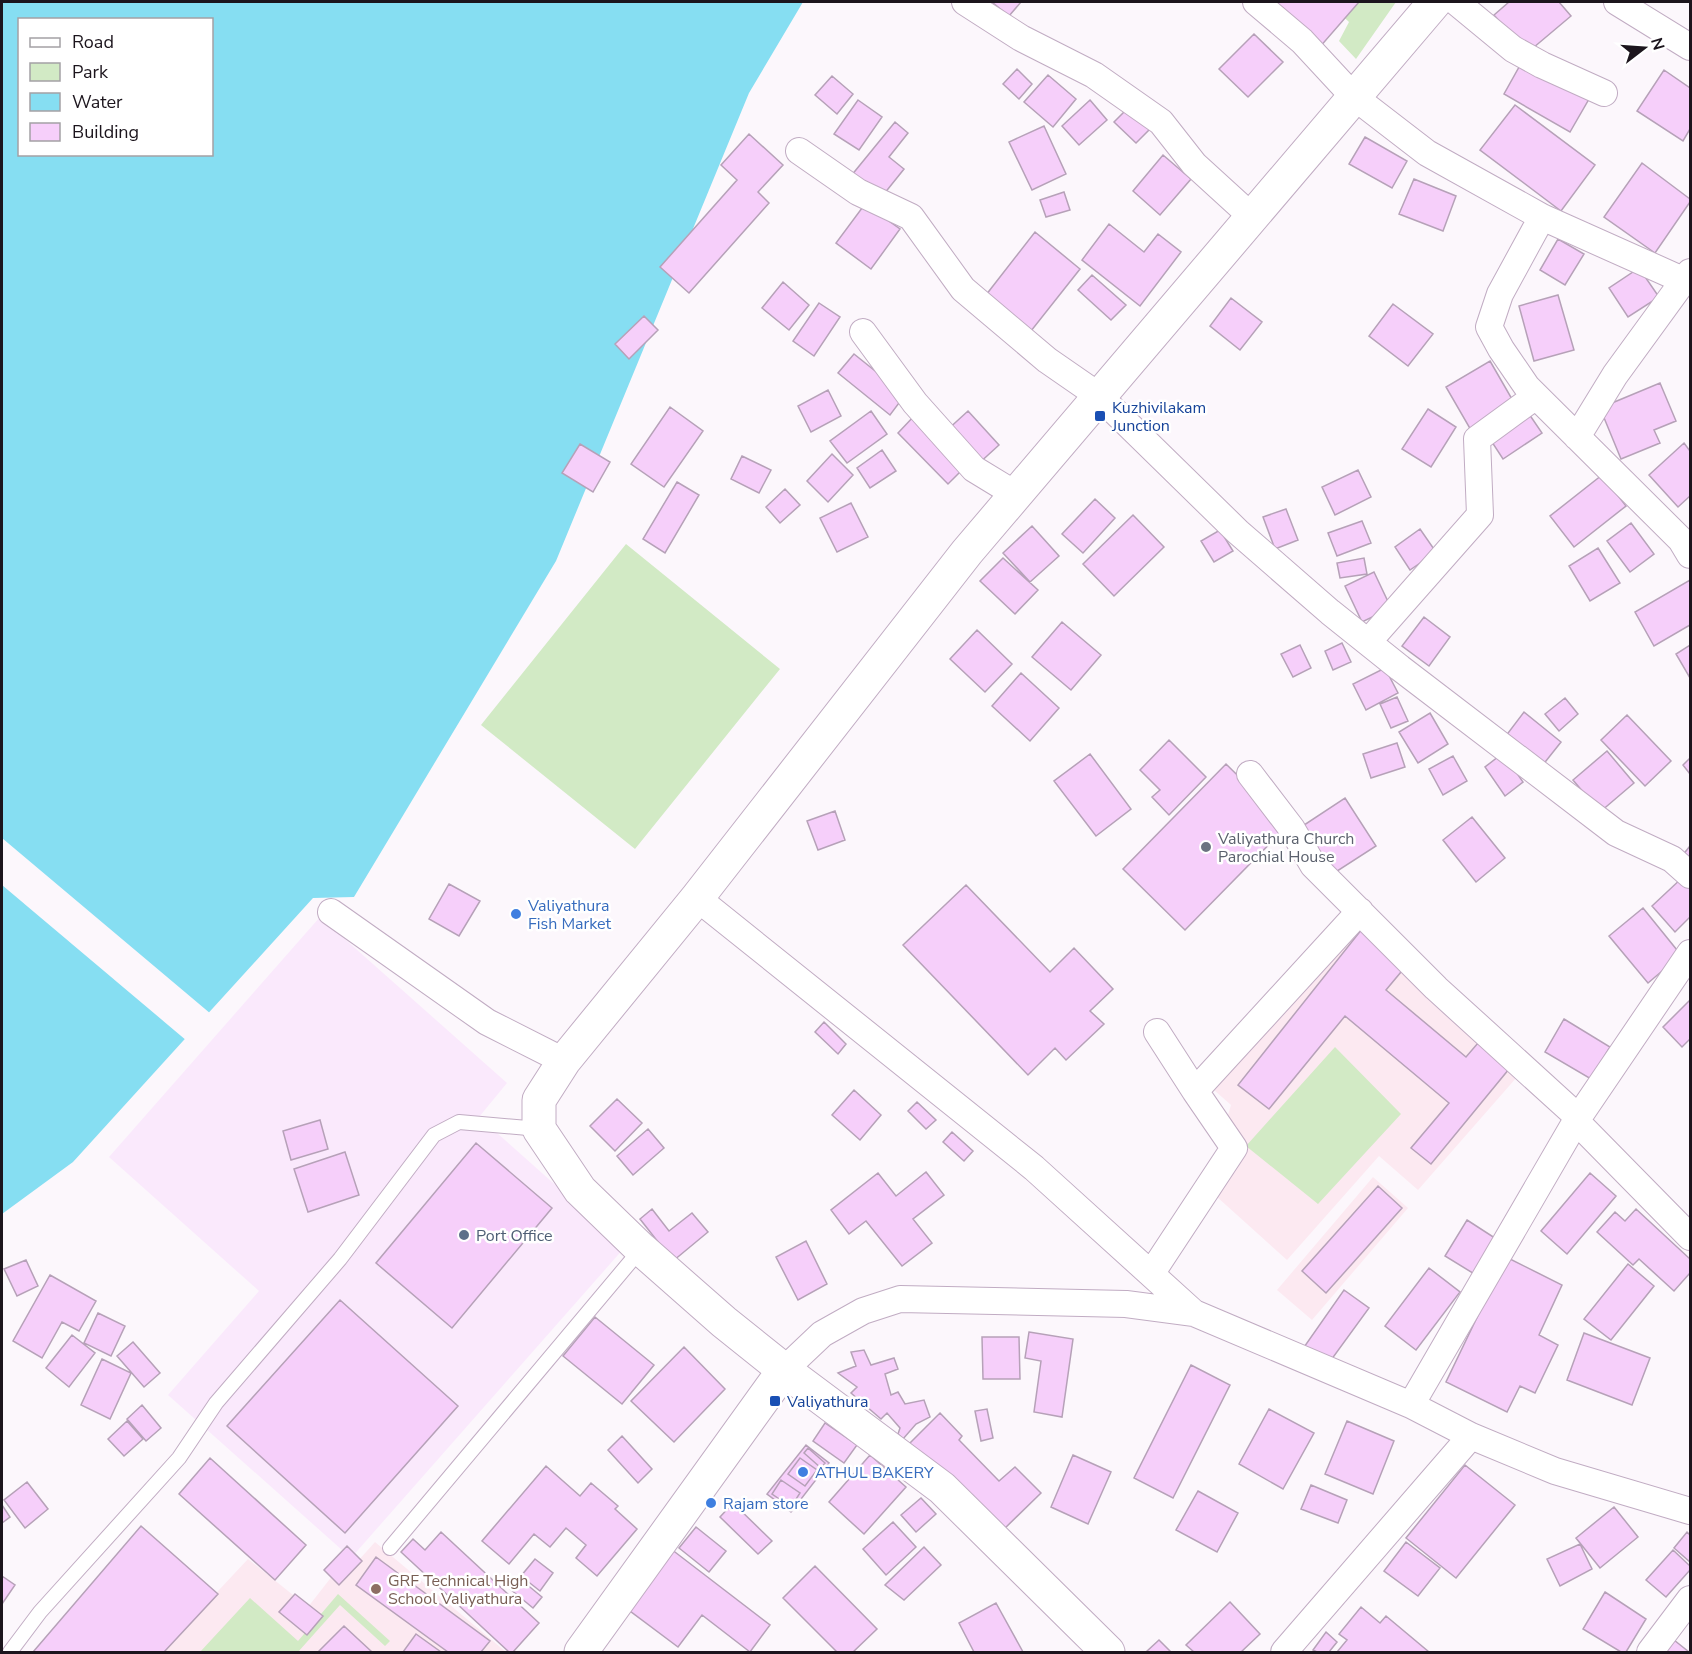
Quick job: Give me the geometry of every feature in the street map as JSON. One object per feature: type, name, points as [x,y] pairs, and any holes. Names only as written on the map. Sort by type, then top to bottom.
[{"type":"main road","points":[[1108,1653],[942,1488],[784,1370],[724,1322],[641,1249],[580,1190],[539,1129],[539,1100],[564,1061],[697,898],[967,552],[1435,2]]},
{"type":"main road","points":[[581,1653],[784,1370]]},
{"type":"street","points":[[965,2],[1021,38],[1094,75],[1161,122],[1194,164],[1251,216]]},
{"type":"street","points":[[1257,2],[1302,41],[1353,96],[1427,153],[1542,217],[1688,277],[1616,375],[1577,437]]},
{"type":"street","points":[[1456,2],[1513,49],[1604,93]]},
{"type":"street","points":[[1617,2],[1690,46]]},
{"type":"street","points":[[799,152],[858,192],[911,217],[963,289],[1047,360],[1099,396],[1238,532],[1330,612],[1616,833],[1672,859],[1690,874]]},
{"type":"street","points":[[1542,217],[1500,294],[1489,327],[1527,387],[1681,540],[1690,555]]},
{"type":"street","points":[[863,332],[915,403],[974,469],[1016,494]]},
{"type":"street","points":[[1368,642],[1480,515],[1477,439],[1536,396]]},
{"type":"street","points":[[1250,774],[1292,829],[1313,865],[1436,988],[1578,1120],[1690,1237]]},
{"type":"street","points":[[697,898],[1034,1168],[1194,1313]]},
{"type":"street","points":[[1195,1091],[1360,911]]},
{"type":"street","points":[[331,912],[487,1022],[564,1061]]},
{"type":"street","points":[[1411,1405],[1578,1120],[1690,953]]},
{"type":"street","points":[[1151,1274],[1234,1148],[1156,1032]]},
{"type":"street","points":[[784,1370],[822,1334],[863,1311],[900,1299],[1126,1304],[1194,1313],[1411,1405],[1471,1436],[1555,1471],[1690,1511]]},
{"type":"street","points":[[1284,1653],[1471,1436]]},
{"type":"street","points":[[1650,1653],[1690,1599]]},
{"type":"lane","points":[[10,1653],[40,1612],[179,1458],[216,1403],[340,1259],[434,1135],[459,1122],[539,1129]]},
{"type":"lane","points":[[390,1548],[641,1249]]},
{"type":"shaded area","points":[[320,917],[507,1083],[479,1117],[625,1247],[351,1558],[168,1395],[259,1291],[109,1157]]},
{"type":"shaded area","points":[[1361,924],[1524,1069],[1418,1190],[1379,1156],[1287,1260],[1206,1187],[1231,1105],[1214,1090]]},
{"type":"shaded area","points":[[1373,1177],[1408,1208],[1312,1320],[1277,1290]]},
{"type":"shaded area","name":"GRF Technical High School Valiyathura","points":[[375,1542],[506,1652],[161,1652],[248,1559],[308,1607],[340,1566],[349,1571]]},
{"type":"green space","points":[[1328,2],[1396,2],[1356,59],[1339,41],[1349,22]]},
{"type":"green space","points":[[626,544],[780,669],[635,849],[481,725]]},
{"type":"green space","points":[[1335,1047],[1401,1114],[1318,1204],[1246,1146]]},
{"type":"green space","points":[[338,1594],[390,1641],[385,1646],[340,1605],[298,1652],[200,1652],[250,1598],[298,1641]]},
{"type":"water","points":[[2,2],[803,2],[749,93],[556,561],[354,897],[313,898],[73,1162],[2,1214]]},
{"type":"pier","points":[[2,838],[211,1014],[187,1041],[2,885]]},
{"type":"building","points":[[992,2],[1021,2],[1009,16]]},
{"type":"building","points":[[1272,2],[1359,2],[1319,48]]},
{"type":"building","points":[[1509,2],[1559,2],[1571,16],[1527,53],[1494,15]]},
{"type":"building","points":[[1254,34],[1283,62],[1248,97],[1219,69]]},
{"type":"building","points":[[1523,60],[1589,99],[1570,132],[1504,94]]},
{"type":"building","points":[[1017,69],[1032,84],[1019,99],[1003,84]]},
{"type":"building","points":[[1664,70],[1690,88],[1690,129],[1683,141],[1637,111]]},
{"type":"building","points":[[1048,75],[1076,99],[1053,127],[1024,102]]},
{"type":"building","points":[[832,76],[853,94],[837,114],[815,95]]},
{"type":"building","points":[[858,100],[882,117],[859,150],[834,134]]},
{"type":"building","points":[[1090,100],[1107,120],[1079,145],[1062,126]]},
{"type":"building","points":[[1515,105],[1595,165],[1561,211],[1480,150]]},
{"type":"building","points":[[1129,107],[1151,128],[1136,143],[1114,122]]},
{"type":"building","points":[[895,122],[908,133],[889,157],[904,169],[880,199],[851,176]]},
{"type":"building","points":[[1044,126],[1066,174],[1032,190],[1009,142]]},
{"type":"building","points":[[749,134],[783,165],[758,192],[769,203],[689,293],[660,267],[737,180],[721,165]]},
{"type":"building","points":[[1365,137],[1407,161],[1392,188],[1349,164]]},
{"type":"building","points":[[1163,155],[1191,179],[1160,215],[1133,191]]},
{"type":"building","points":[[1642,163],[1690,199],[1655,253],[1604,217]]},
{"type":"building","points":[[1414,179],[1456,196],[1443,231],[1399,214]]},
{"type":"building","points":[[1064,192],[1070,210],[1046,217],[1040,200]]},
{"type":"building","points":[[865,204],[900,229],[871,269],[836,243]]},
{"type":"building","points":[[1109,224],[1144,252],[1158,234],[1181,252],[1140,306],[1082,260]]},
{"type":"building","points":[[1035,232],[1080,269],[1031,331],[986,295]]},
{"type":"building","points":[[1558,239],[1584,254],[1565,285],[1540,270]]},
{"type":"building","points":[[1639,268],[1659,297],[1628,317],[1609,288]]},
{"type":"building","points":[[1092,275],[1126,305],[1111,320],[1078,290]]},
{"type":"building","points":[[783,282],[809,305],[789,330],[762,308]]},
{"type":"building","points":[[1558,295],[1574,350],[1534,361],[1519,306]]},
{"type":"building","points":[[1231,298],[1262,322],[1240,350],[1210,326]]},
{"type":"building","points":[[819,303],[840,317],[814,356],[793,341]]},
{"type":"building","points":[[1393,304],[1433,334],[1408,366],[1369,336]]},
{"type":"building","points":[[644,316],[658,330],[629,359],[615,344]]},
{"type":"building","points":[[854,354],[905,395],[890,415],[838,373]]},
{"type":"building","points":[[1490,361],[1516,406],[1472,432],[1446,387]]},
{"type":"building","points":[[1660,383],[1676,421],[1654,430],[1660,443],[1621,459],[1600,408]]},
{"type":"building","points":[[828,390],[841,416],[811,432],[798,406]]},
{"type":"building","points":[[670,407],[703,431],[664,487],[631,464]]},
{"type":"building","points":[[1428,409],[1456,427],[1431,467],[1402,449]]},
{"type":"building","points":[[871,411],[887,434],[847,463],[830,441]]},
{"type":"building","points":[[968,411],[999,445],[976,466],[945,432]]},
{"type":"building","points":[[1527,411],[1542,433],[1503,459],[1488,436]]},
{"type":"building","points":[[915,415],[965,467],[948,484],[898,433]]},
{"type":"building","points":[[1684,443],[1690,451],[1690,496],[1678,507],[1649,475]]},
{"type":"building","points":[[580,444],[610,462],[593,492],[562,473]]},
{"type":"building","points":[[882,450],[896,471],[870,488],[857,468]]},
{"type":"building","points":[[832,454],[853,475],[828,502],[807,481]]},
{"type":"building","points":[[742,456],[771,470],[759,493],[731,479]]},
{"type":"building","points":[[1358,470],[1371,497],[1335,515],[1322,487]]},
{"type":"building","points":[[1602,475],[1626,506],[1574,547],[1550,516]]},
{"type":"building","points":[[677,482],[699,495],[665,553],[643,539]]},
{"type":"building","points":[[785,489],[800,505],[780,523],[766,507]]},
{"type":"building","points":[[1095,499],[1115,518],[1083,553],[1062,534]]},
{"type":"building","points":[[851,503],[868,537],[837,552],[820,518]]},
{"type":"building","points":[[1286,509],[1298,540],[1275,549],[1263,517]]},
{"type":"building","points":[[1133,515],[1164,547],[1114,596],[1083,564]]},
{"type":"building","points":[[1362,521],[1371,543],[1337,556],[1328,533]]},
{"type":"building","points":[[1631,523],[1654,554],[1630,572],[1607,541]]},
{"type":"building","points":[[1032,526],[1059,556],[1030,582],[1003,553]]},
{"type":"building","points":[[1420,529],[1436,552],[1410,570],[1395,547]]},
{"type":"building","points":[[1220,530],[1233,551],[1214,562],[1201,541]]},
{"type":"building","points":[[1598,548],[1620,583],[1590,601],[1569,566]]},
{"type":"building","points":[[1003,558],[1038,590],[1015,614],[980,581]]},
{"type":"building","points":[[1364,558],[1367,574],[1340,578],[1337,563]]},
{"type":"building","points":[[1374,572],[1391,608],[1362,622],[1345,586]]},
{"type":"building","points":[[1690,580],[1690,625],[1654,646],[1635,612]]},
{"type":"building","points":[[1424,617],[1450,637],[1429,666],[1402,646]]},
{"type":"building","points":[[1062,622],[1101,655],[1071,690],[1032,657]]},
{"type":"building","points":[[977,630],[1012,664],[985,692],[950,659]]},
{"type":"building","points":[[1342,643],[1351,662],[1333,670],[1325,651]]},
{"type":"building","points":[[1300,645],[1311,668],[1293,677],[1281,654]]},
{"type":"building","points":[[1690,645],[1690,678],[1676,654]]},
{"type":"building","points":[[1385,668],[1398,693],[1366,710],[1353,684]]},
{"type":"building","points":[[1021,673],[1059,708],[1030,741],[992,706]]},
{"type":"building","points":[[1397,697],[1408,721],[1391,728],[1380,704]]},
{"type":"building","points":[[1565,698],[1578,714],[1559,731],[1545,714]]},
{"type":"building","points":[[1524,712],[1561,742],[1542,766],[1505,737]]},
{"type":"building","points":[[1430,713],[1448,744],[1418,763],[1399,732]]},
{"type":"building","points":[[1627,715],[1671,761],[1645,786],[1601,740]]},
{"type":"building","points":[[1169,740],[1206,777],[1169,815],[1152,797],[1160,790],[1140,770]]},
{"type":"building","points":[[1397,743],[1405,767],[1371,778],[1363,754]]},
{"type":"building","points":[[1607,751],[1634,783],[1600,812],[1573,780]]},
{"type":"building","points":[[1503,753],[1523,782],[1505,796],[1485,767]]},
{"type":"building","points":[[1090,754],[1131,809],[1096,836],[1054,781]]},
{"type":"building","points":[[1453,756],[1467,781],[1443,795],[1429,769]]},
{"type":"building","points":[[1690,758],[1690,774],[1683,765]]},
{"type":"building","name":"Valiyathura Church Parochial House","points":[[1226,764],[1288,825],[1185,930],[1123,869]]},
{"type":"building","points":[[1345,798],[1376,846],[1328,877],[1298,829]]},
{"type":"building","points":[[835,811],[845,840],[818,850],[807,821]]},
{"type":"building","points":[[1472,817],[1505,858],[1476,882],[1443,840]]},
{"type":"building","points":[[1690,846],[1690,864],[1682,856]]},
{"type":"building","points":[[1684,876],[1690,884],[1690,917],[1675,932],[1652,906]]},
{"type":"building","points":[[449,884],[480,901],[459,936],[429,919]]},
{"type":"building","points":[[966,885],[1050,972],[1074,948],[1113,989],[1090,1011],[1104,1024],[1066,1060],[1055,1048],[1028,1075],[903,945]]},
{"type":"building","points":[[1643,908],[1681,955],[1648,983],[1609,936]]},
{"type":"building","points":[[1362,929],[1406,966],[1386,990],[1466,1057],[1478,1043],[1509,1069],[1431,1164],[1411,1148],[1449,1103],[1345,1016],[1269,1109],[1238,1085]]},
{"type":"building","points":[[1690,1000],[1690,1039],[1682,1047],[1663,1027]]},
{"type":"building","points":[[1564,1019],[1610,1047],[1591,1079],[1545,1052]]},
{"type":"building","points":[[824,1022],[846,1044],[838,1054],[815,1032]]},
{"type":"building","points":[[854,1090],[881,1115],[860,1140],[832,1115]]},
{"type":"building","points":[[617,1099],[642,1123],[615,1151],[590,1126]]},
{"type":"building","points":[[917,1102],[936,1120],[926,1129],[908,1111]]},
{"type":"building","points":[[320,1120],[328,1149],[291,1160],[283,1131]]},
{"type":"building","points":[[648,1129],[664,1148],[633,1175],[617,1156]]},
{"type":"building","points":[[952,1132],[973,1151],[964,1161],[943,1142]]},
{"type":"building","name":"Port Office","points":[[476,1143],[552,1208],[452,1328],[376,1263]]},
{"type":"building","points":[[345,1152],[359,1195],[308,1212],[294,1169]]},
{"type":"building","points":[[926,1172],[944,1195],[913,1219],[932,1243],[902,1266],[866,1221],[849,1234],[831,1210],[878,1173],[896,1196]]},
{"type":"building","points":[[1590,1173],[1616,1196],[1567,1254],[1541,1231]]},
{"type":"building","points":[[1378,1186],[1402,1208],[1326,1293],[1302,1271]]},
{"type":"building","points":[[652,1209],[669,1231],[692,1213],[708,1232],[673,1261],[640,1219]]},
{"type":"building","points":[[1636,1209],[1690,1259],[1690,1273],[1674,1291],[1639,1259],[1633,1265],[1597,1232],[1615,1212],[1625,1221]]},
{"type":"building","points":[[1467,1220],[1498,1240],[1476,1275],[1445,1256]]},
{"type":"building","points":[[806,1241],[827,1284],[798,1300],[776,1257]]},
{"type":"building","points":[[1506,1257],[1562,1285],[1539,1335],[1558,1345],[1535,1393],[1520,1386],[1507,1412],[1446,1382]]},
{"type":"building","points":[[26,1260],[38,1286],[17,1296],[4,1269]]},
{"type":"building","points":[[1628,1264],[1654,1286],[1611,1340],[1584,1319]]},
{"type":"building","points":[[1429,1268],[1460,1292],[1416,1350],[1385,1326]]},
{"type":"building","points":[[50,1275],[96,1301],[79,1331],[62,1322],[42,1358],[13,1341]]},
{"type":"building","points":[[1344,1290],[1369,1308],[1326,1367],[1302,1350]]},
{"type":"building","points":[[340,1300],[458,1406],[345,1533],[227,1426]]},
{"type":"building","points":[[98,1313],[125,1326],[111,1356],[84,1343]]},
{"type":"building","points":[[595,1317],[654,1365],[622,1404],[563,1356]]},
{"type":"building","points":[[1029,1332],[1073,1339],[1062,1417],[1034,1412],[1041,1361],[1025,1358]]},
{"type":"building","points":[[1584,1333],[1650,1358],[1632,1405],[1567,1380]]},
{"type":"building","points":[[72,1335],[95,1353],[69,1387],[46,1368]]},
{"type":"building","points":[[982,1337],[1019,1337],[1020,1379],[983,1379]]},
{"type":"building","points":[[133,1342],[160,1373],[144,1387],[117,1356]]},
{"type":"building","points":[[684,1347],[725,1389],[674,1442],[631,1401]]},
{"type":"building","points":[[864,1350],[871,1365],[894,1358],[898,1369],[885,1374],[891,1395],[898,1392],[905,1404],[924,1400],[930,1417],[916,1424],[903,1439],[898,1434],[900,1428],[887,1413],[881,1419],[851,1393],[857,1387],[838,1373],[856,1366],[851,1352]]},
{"type":"building","points":[[102,1359],[131,1373],[110,1419],[81,1405]]},
{"type":"building","points":[[1191,1365],[1230,1385],[1173,1498],[1134,1478]]},
{"type":"building","points":[[142,1405],[161,1428],[146,1441],[127,1419]]},
{"type":"building","points":[[987,1409],[993,1438],[981,1441],[975,1411]]},
{"type":"building","points":[[1269,1409],[1314,1433],[1283,1489],[1239,1464]]},
{"type":"building","points":[[940,1413],[962,1436],[959,1440],[999,1481],[1015,1467],[1041,1493],[1002,1531],[908,1445]]},
{"type":"building","points":[[127,1421],[143,1439],[124,1456],[108,1439]]},
{"type":"building","points":[[1347,1421],[1394,1441],[1373,1494],[1325,1474]]},
{"type":"building","points":[[825,1423],[857,1445],[844,1463],[813,1441]]},
{"type":"building","points":[[622,1436],[652,1469],[638,1483],[608,1450]]},
{"type":"building","points":[[806,1445],[829,1463],[791,1512],[767,1494]]},
{"type":"building","points":[[808,1448],[825,1463],[821,1468],[804,1453]]},
{"type":"building","points":[[870,1455],[906,1487],[864,1534],[829,1502]]},
{"type":"building","points":[[1073,1455],[1111,1472],[1088,1524],[1051,1507]]},
{"type":"building","points":[[210,1458],[306,1545],[275,1580],[179,1494]]},
{"type":"building","name":"ATHUL BAKERY","points":[[800,1458],[817,1470],[805,1486],[788,1474]]},
{"type":"building","points":[[1465,1465],[1515,1505],[1456,1578],[1406,1538]]},
{"type":"building","points":[[546,1466],[580,1496],[591,1483],[618,1506],[615,1509],[637,1529],[597,1576],[576,1558],[586,1545],[566,1528],[550,1547],[534,1534],[509,1564],[482,1541]]},
{"type":"building","points":[[781,1480],[800,1493],[791,1507],[772,1494]]},
{"type":"building","points":[[27,1482],[48,1509],[25,1528],[4,1500]]},
{"type":"building","points":[[1311,1485],[1347,1500],[1338,1523],[1301,1509]]},
{"type":"building","points":[[1198,1491],[1238,1513],[1217,1552],[1176,1530]]},
{"type":"building","points":[[921,1498],[936,1514],[916,1532],[901,1515]]},
{"type":"building","points":[[733,1503],[772,1541],[758,1554],[720,1517]]},
{"type":"building","points":[[2,1505],[10,1517],[2,1523]]},
{"type":"building","points":[[1614,1507],[1638,1537],[1600,1568],[1576,1538]]},
{"type":"building","points":[[893,1522],[916,1547],[886,1575],[863,1549]]},
{"type":"building","points":[[141,1526],[218,1594],[164,1652],[33,1652]]},
{"type":"building","points":[[696,1527],[726,1551],[709,1572],[679,1548]]},
{"type":"building","points":[[441,1532],[539,1623],[513,1652],[509,1652],[401,1552],[413,1539],[425,1550]]},
{"type":"building","points":[[1687,1532],[1690,1535],[1690,1562],[1674,1548]]},
{"type":"building","points":[[1406,1542],[1440,1568],[1418,1596],[1384,1571]]},
{"type":"building","points":[[1580,1544],[1592,1569],[1560,1586],[1547,1559]]},
{"type":"building","points":[[347,1546],[362,1561],[339,1585],[324,1570]]},
{"type":"building","points":[[924,1547],[941,1565],[904,1600],[885,1585]]},
{"type":"building","points":[[671,1549],[770,1625],[750,1652],[702,1615],[678,1647],[626,1608]]},
{"type":"building","points":[[1673,1550],[1690,1566],[1690,1570],[1666,1597],[1646,1580]]},
{"type":"building","points":[[376,1557],[490,1641],[481,1652],[448,1652],[356,1585]]},
{"type":"building","points":[[535,1559],[553,1573],[540,1591],[521,1576]]},
{"type":"building","points":[[815,1566],[877,1629],[853,1652],[837,1652],[783,1598]]},
{"type":"building","points":[[2,1576],[15,1585],[2,1604]]},
{"type":"building","points":[[519,1578],[542,1597],[533,1608],[510,1589]]},
{"type":"building","points":[[1605,1592],[1646,1619],[1626,1652],[1621,1652],[1583,1629]]},
{"type":"building","points":[[295,1594],[323,1616],[307,1635],[279,1612]]},
{"type":"building","points":[[1230,1602],[1260,1634],[1241,1652],[1194,1652],[1186,1645]]},
{"type":"building","points":[[996,1603],[1023,1652],[974,1652],[959,1623]]},
{"type":"building","points":[[1361,1607],[1380,1623],[1386,1616],[1429,1652],[1337,1652],[1347,1640],[1339,1634]]},
{"type":"building","points":[[344,1626],[372,1652],[318,1652]]},
{"type":"building","points":[[1326,1632],[1337,1642],[1329,1652],[1313,1650]]},
{"type":"building","points":[[416,1634],[441,1652],[403,1652]]},
{"type":"building","points":[[1159,1640],[1171,1652],[1146,1652]]},
{"type":"building","points":[[1674,1640],[1689,1652],[1662,1652]]},
{"type":"place","name":"Kuzhivilakam Junction","points":[[1100,416]]},
{"type":"place","name":"Valiyathura Church Parochial House","points":[[1206,847]]},
{"type":"place","name":"Valiyathura Fish Market","points":[[516,914]]},
{"type":"place","name":"Port Office","points":[[464,1235]]},
{"type":"place","name":"Valiyathura","points":[[775,1401]]},
{"type":"place","name":"ATHUL BAKERY","points":[[803,1472]]},
{"type":"place","name":"Rajam store","points":[[711,1503]]},
{"type":"place","name":"GRF Technical High School Valiyathura","points":[[376,1589]]}]
